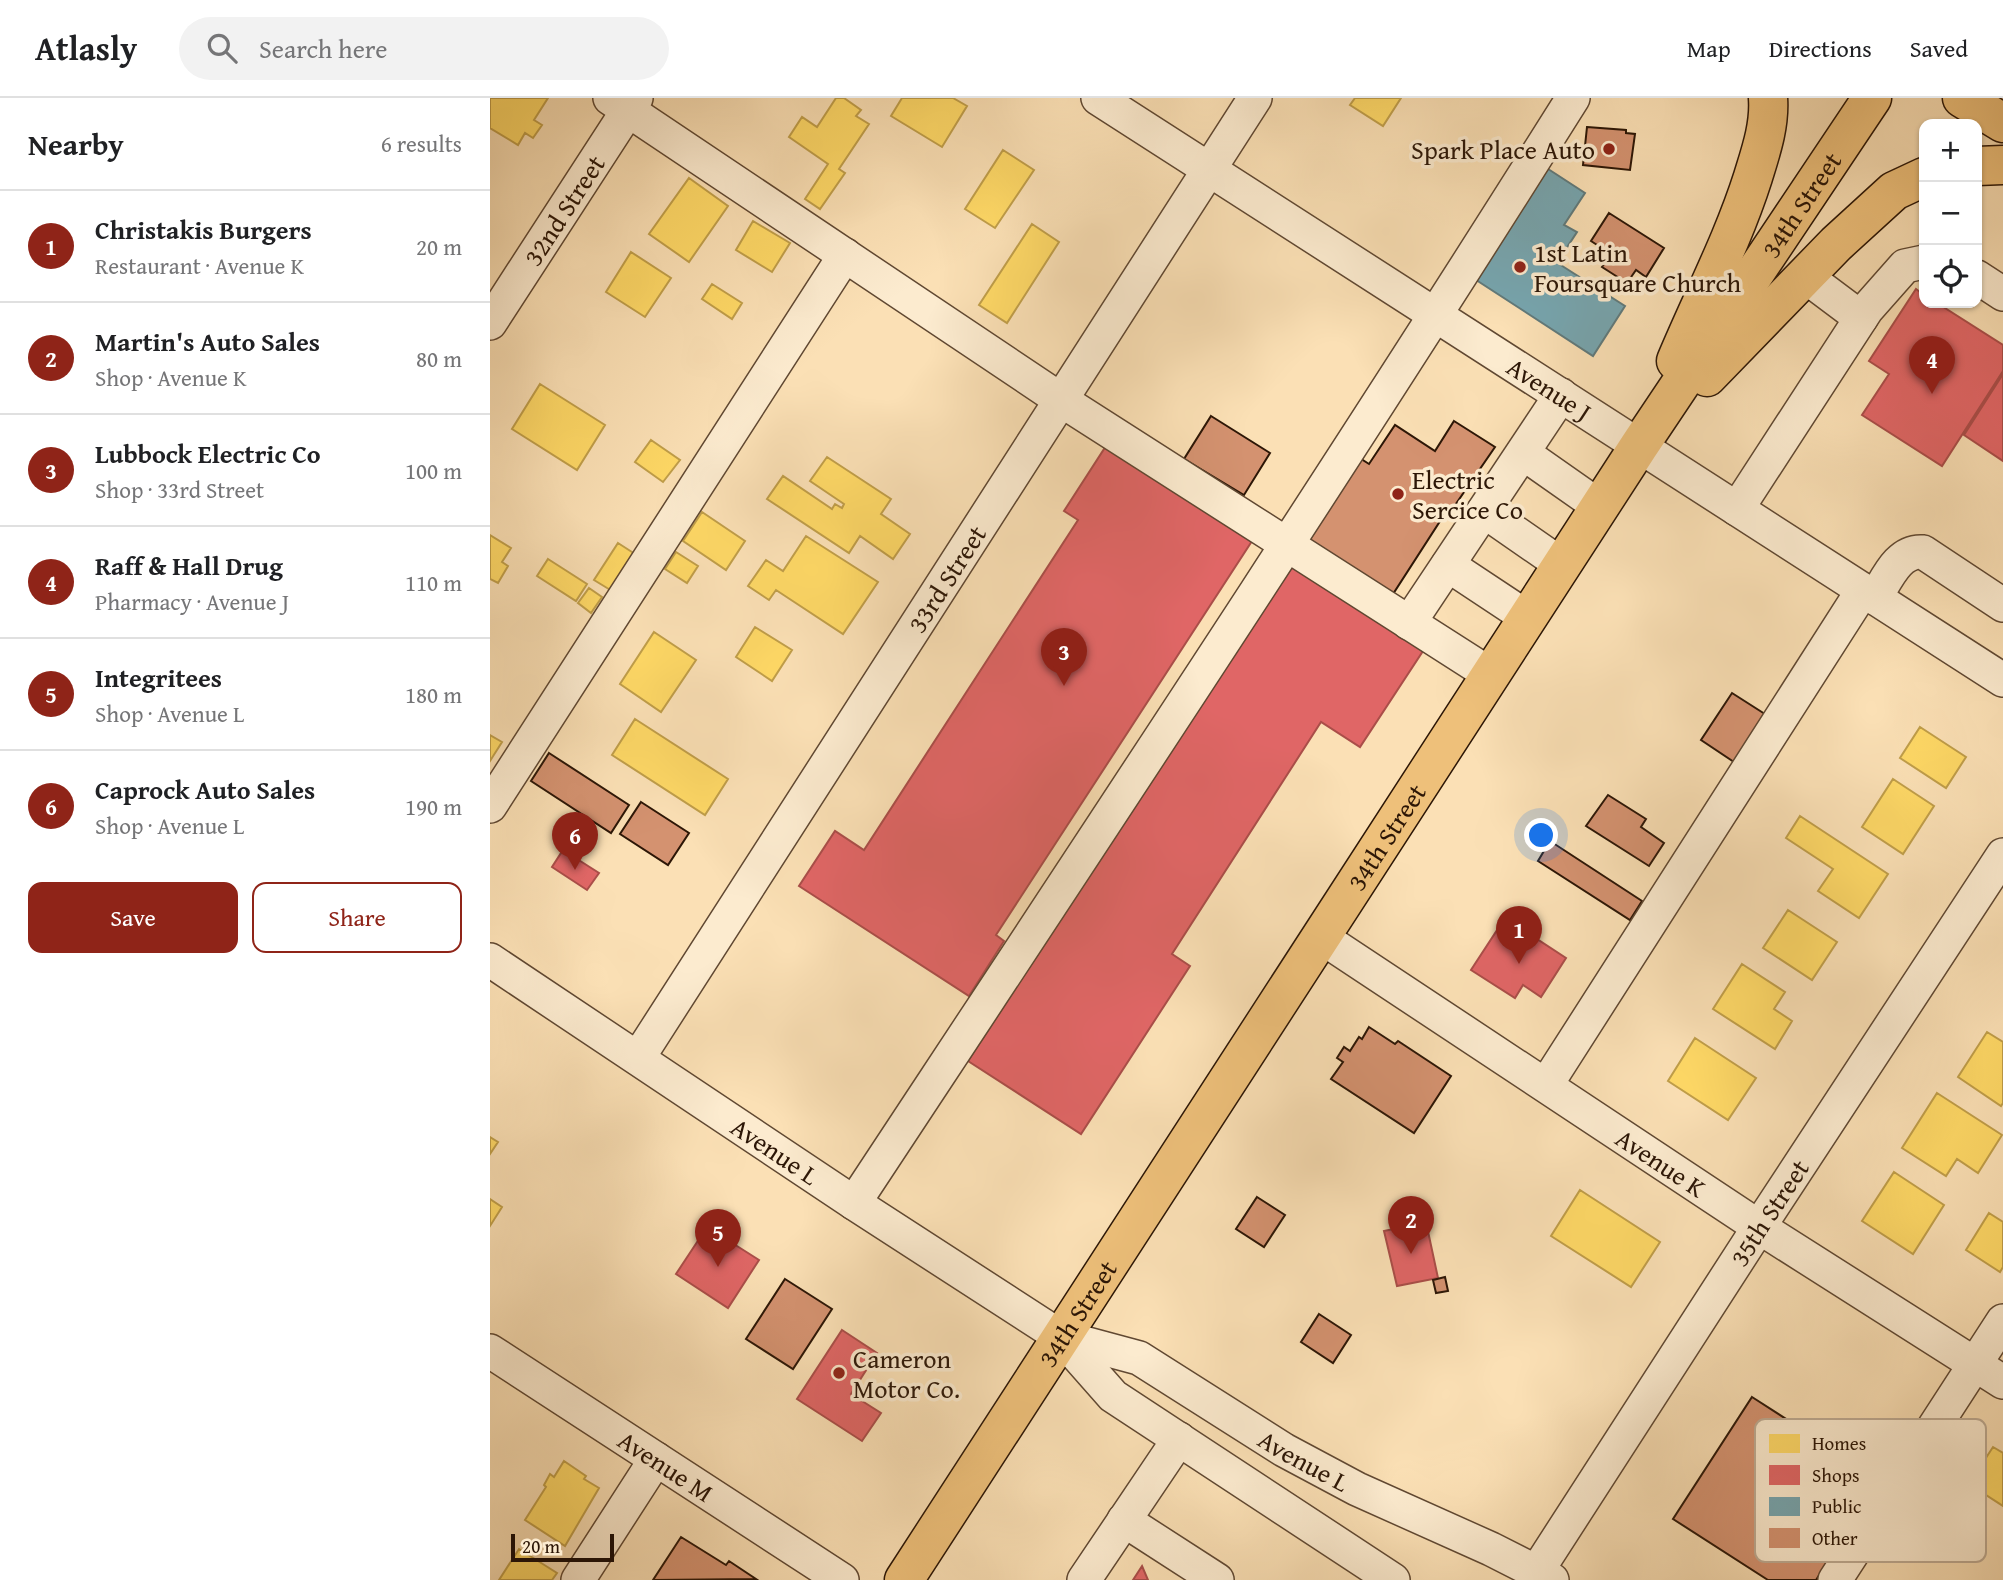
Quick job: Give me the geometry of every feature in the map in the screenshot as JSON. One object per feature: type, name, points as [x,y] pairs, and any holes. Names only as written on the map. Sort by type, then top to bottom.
[{"type":"main road","points":[[1639,446],[1739,219],[1759,158],[1769,115],[1768,98]]},
{"type":"main road","name":"34th Street","points":[[904,1580],[1639,446],[1872,98]]},
{"type":"main road","points":[[1962,98],[2003,123]]},
{"type":"main road","points":[[1982,166],[2003,165]]},
{"type":"main road","points":[[1639,446],[1836,244],[1894,191],[1919,179]]},
{"type":"street","name":"Avenue J","points":[[1098,98],[2003,680]]},
{"type":"street","name":"33rd Street","points":[[638,1058],[1255,98]]},
{"type":"street","points":[[854,1203],[1287,545],[1573,98]]},
{"type":"street","points":[[625,102],[845,255],[1061,400],[1491,675]]},
{"type":"street","name":"32nd Street","points":[[490,323],[625,102]]},
{"type":"street","points":[[490,806],[845,255]]},
{"type":"street","points":[[1737,509],[1861,318],[1905,266],[1919,263]]},
{"type":"street","points":[[1805,276],[1861,318]]},
{"type":"street","points":[[1982,280],[2003,294]]},
{"type":"street","points":[[1409,623],[1561,395]]},
{"type":"street","points":[[1523,453],[1600,507]]},
{"type":"street","points":[[1484,511],[1562,565]]},
{"type":"street","points":[[1546,1085],[1869,594],[1899,561],[1906,554],[1923,552],[2003,605]]},
{"type":"street","points":[[1448,565],[1528,618]]},
{"type":"street","name":"35th Street","points":[[1544,1576],[1759,1227],[2003,855]]},
{"type":"street","name":"Avenue K","points":[[1321,937],[1759,1227],[2003,1382]]},
{"type":"street","name":"Avenue L","points":[[490,960],[854,1203],[1061,1337],[1113,1396],[1393,1580]]},
{"type":"street","points":[[1939,1419],[2003,1321]]},
{"type":"street","name":"Avenue L","points":[[1061,1337],[1139,1358],[1284,1450],[1357,1489],[1491,1549],[1544,1576]]},
{"type":"street","name":"Avenue M","points":[[490,1351],[842,1580]]},
{"type":"street","points":[[1084,1580],[1179,1440]]},
{"type":"street","points":[[578,1580],[656,1459]]},
{"type":"street","points":[[1124,1520],[1217,1580]]},
{"type":"street","points":[[1835,1580],[1847,1562]]},
{"type":"building: Homes","points":[[490,98],[548,98],[534,120],[542,125],[533,138],[525,133],[518,145],[490,128]]},
{"type":"building: Homes","points":[[836,98],[844,98],[861,110],[856,116],[869,124],[839,169],[845,173],[820,209],[805,199],[828,164],[789,137],[802,117],[817,127]]},
{"type":"building: Homes","points":[[902,98],[953,98],[967,106],[942,147],[891,116]]},
{"type":"building: Homes","points":[[1355,98],[1401,98],[1383,126],[1350,105]]},
{"type":"building: Homes","points":[[1003,150],[1034,170],[995,228],[965,209]]},
{"type":"building: Homes","points":[[689,178],[728,206],[689,262],[649,234]]},
{"type":"building: Homes","points":[[753,221],[790,243],[772,272],[736,250]]},
{"type":"building: Homes","points":[[1032,224],[1059,242],[1007,323],[979,305]]},
{"type":"building: Homes","points":[[631,252],[671,278],[645,317],[606,292]]},
{"type":"building: Homes","points":[[712,284],[742,303],[732,319],[702,299]]},
{"type":"building: Homes","points":[[540,384],[605,425],[577,470],[512,429]]},
{"type":"building: Homes","points":[[651,440],[680,460],[663,482],[635,462]]},
{"type":"building: Homes","points":[[827,457],[891,499],[881,514],[910,534],[893,559],[860,536],[849,553],[767,499],[783,476],[832,509],[835,504],[842,508],[844,504],[810,481]]},
{"type":"building: Homes","points":[[702,512],[745,541],[726,570],[683,541]]},
{"type":"building: Homes","points":[[490,535],[511,548],[502,562],[508,566],[498,583],[490,579]]},
{"type":"building: Homes","points":[[806,536],[878,582],[843,634],[776,590],[769,600],[748,586],[766,560],[783,571]]},
{"type":"building: Homes","points":[[618,543],[635,554],[612,591],[594,580]]},
{"type":"building: Homes","points":[[676,552],[698,566],[687,583],[665,569]]},
{"type":"building: Homes","points":[[548,559],[587,584],[576,601],[537,576]]},
{"type":"building: Homes","points":[[589,588],[602,597],[591,613],[578,603]]},
{"type":"building: Homes","points":[[755,627],[792,650],[772,681],[736,657]]},
{"type":"building: Homes","points":[[654,632],[696,660],[661,712],[620,684]]},
{"type":"building: Homes","points":[[635,719],[728,779],[705,815],[612,755]]},
{"type":"building: Homes","points":[[1920,727],[1966,757],[1946,788],[1900,758]]},
{"type":"building: Homes","points":[[490,735],[502,742],[490,761]]},
{"type":"building: Homes","points":[[1893,779],[1934,806],[1903,854],[1862,827]]},
{"type":"building: Homes","points":[[1800,816],[1888,874],[1859,918],[1818,891],[1833,869],[1786,838]]},
{"type":"building: Homes","points":[[1788,910],[1837,942],[1812,980],[1763,948]]},
{"type":"building: Homes","points":[[1742,964],[1785,992],[1774,1009],[1792,1021],[1775,1049],[1713,1009]]},
{"type":"building: Homes","points":[[1987,1032],[2003,1042],[2001,1106],[1958,1077]]},
{"type":"building: Homes","points":[[1695,1038],[1756,1078],[1728,1120],[1668,1081]]},
{"type":"building: Homes","points":[[1937,1093],[2002,1135],[1978,1173],[1957,1159],[1946,1176],[1902,1148]]},
{"type":"building: Homes","points":[[490,1137],[498,1142],[490,1154]]},
{"type":"building: Homes","points":[[1894,1172],[1944,1205],[1913,1254],[1862,1221]]},
{"type":"building: Homes","points":[[1580,1190],[1660,1242],[1631,1287],[1551,1236]]},
{"type":"building: Homes","points":[[490,1199],[502,1207],[490,1226]]},
{"type":"building: Homes","points":[[1989,1213],[2003,1222],[2003,1267],[2000,1272],[1966,1250]]},
{"type":"building: Homes","points":[[1993,1447],[2003,1453],[2003,1506],[1986,1495],[1986,1458]]},
{"type":"building: Homes","points":[[564,1461],[599,1488],[565,1546],[525,1520],[546,1487],[544,1485],[550,1474],[554,1477]]},
{"type":"building: Homes","points":[[519,1549],[557,1573],[552,1580],[499,1580]]},
{"type":"building: Shops","points":[[1916,289],[1919,291],[1919,308],[1945,308],[2003,345],[2003,371],[1942,466],[1862,415],[1889,374],[1869,361]]},
{"type":"building: Shops","points":[[2003,374],[2003,461],[1964,435]]},
{"type":"building: Shops","points":[[1106,446],[1252,541],[996,935],[1004,941],[969,996],[799,886],[835,831],[864,850],[1078,520],[1064,511]]},
{"type":"building: Shops","points":[[1291,565],[1423,651],[1360,747],[1321,722],[1172,954],[1190,966],[1081,1134],[968,1061]]},
{"type":"building: Shops","points":[[563,850],[599,873],[587,890],[552,867]]},
{"type":"building: Shops","points":[[1505,918],[1566,958],[1541,997],[1523,985],[1515,998],[1471,970]]},
{"type":"building: Shops","points":[[1426,1222],[1438,1278],[1397,1286],[1384,1231]]},
{"type":"building: Shops","points":[[707,1227],[759,1260],[728,1308],[676,1274]]},
{"type":"building: Shops","name":"Cameron Motor Co.","points":[[842,1330],[877,1353],[851,1394],[881,1413],[862,1441],[797,1399]]},
{"type":"building: Shops","points":[[1142,1566],[1148,1580],[1133,1580]]},
{"type":"building: Public","name":"1st Latin Foursquare Church","points":[[1542,165],[1585,193],[1564,225],[1577,232],[1560,258],[1548,250],[1545,255],[1625,306],[1593,356],[1470,276]]},
{"type":"building: Other","name":"Spark Place Auto","points":[[1587,127],[1626,130],[1626,133],[1635,134],[1630,170],[1583,165]]},
{"type":"building: Other","points":[[1609,213],[1664,248],[1646,277],[1636,270],[1627,283],[1602,267],[1611,254],[1591,241]]},
{"type":"building: Other","points":[[1211,416],[1270,453],[1244,495],[1184,459]]},
{"type":"building: Other","name":"Electric Sercice Co","points":[[1454,421],[1495,447],[1449,514],[1446,512],[1393,594],[1306,537],[1358,457],[1369,464],[1395,425],[1435,451]]},
{"type":"building: Other","points":[[1732,693],[1768,716],[1737,764],[1701,740]]},
{"type":"building: Other","points":[[549,753],[629,805],[611,833],[531,781]]},
{"type":"building: Other","points":[[1608,795],[1646,819],[1641,827],[1664,843],[1649,866],[1586,826]]},
{"type":"building: Other","points":[[641,802],[689,833],[668,865],[620,834]]},
{"type":"building: Other","points":[[1550,841],[1642,901],[1630,920],[1538,861]]},
{"type":"building: Other","points":[[1369,1027],[1395,1044],[1398,1041],[1451,1076],[1414,1133],[1331,1079],[1343,1062],[1337,1058],[1344,1047],[1350,1051]]},
{"type":"building: Other","points":[[1257,1197],[1285,1215],[1264,1247],[1236,1229]]},
{"type":"building: Other","points":[[1445,1277],[1448,1291],[1436,1293],[1433,1280]]},
{"type":"building: Other","points":[[785,1279],[832,1309],[793,1369],[746,1339]]},
{"type":"building: Other","points":[[1319,1314],[1351,1335],[1333,1363],[1301,1342]]},
{"type":"building: Other","points":[[1752,1397],[1786,1419],[1755,1419],[1755,1562],[1828,1562],[1816,1580],[1768,1580],[1673,1519]]},
{"type":"building: Other","points":[[681,1537],[726,1565],[729,1561],[756,1579],[653,1580]]},
{"type":"place","name":"Spark Place Auto","points":[[1609,149]]},
{"type":"place","name":"1st Latin Foursquare Church","points":[[1520,267]]},
{"type":"place","name":"Raff & Hall Drug","points":[[1932,394]]},
{"type":"place","name":"Electric Sercice Co","points":[[1398,494]]},
{"type":"place","name":"Lubbock Electric Co","points":[[1064,686]]},
{"type":"place","name":"Caprock Auto Sales","points":[[575,870]]},
{"type":"place","name":"Christakis Burgers","points":[[1519,964]]},
{"type":"place","name":"Martin's Auto Sales","points":[[1411,1254]]},
{"type":"place","name":"Integritees","points":[[718,1267]]},
{"type":"place","name":"Cameron Motor Co.","points":[[839,1373]]}]
